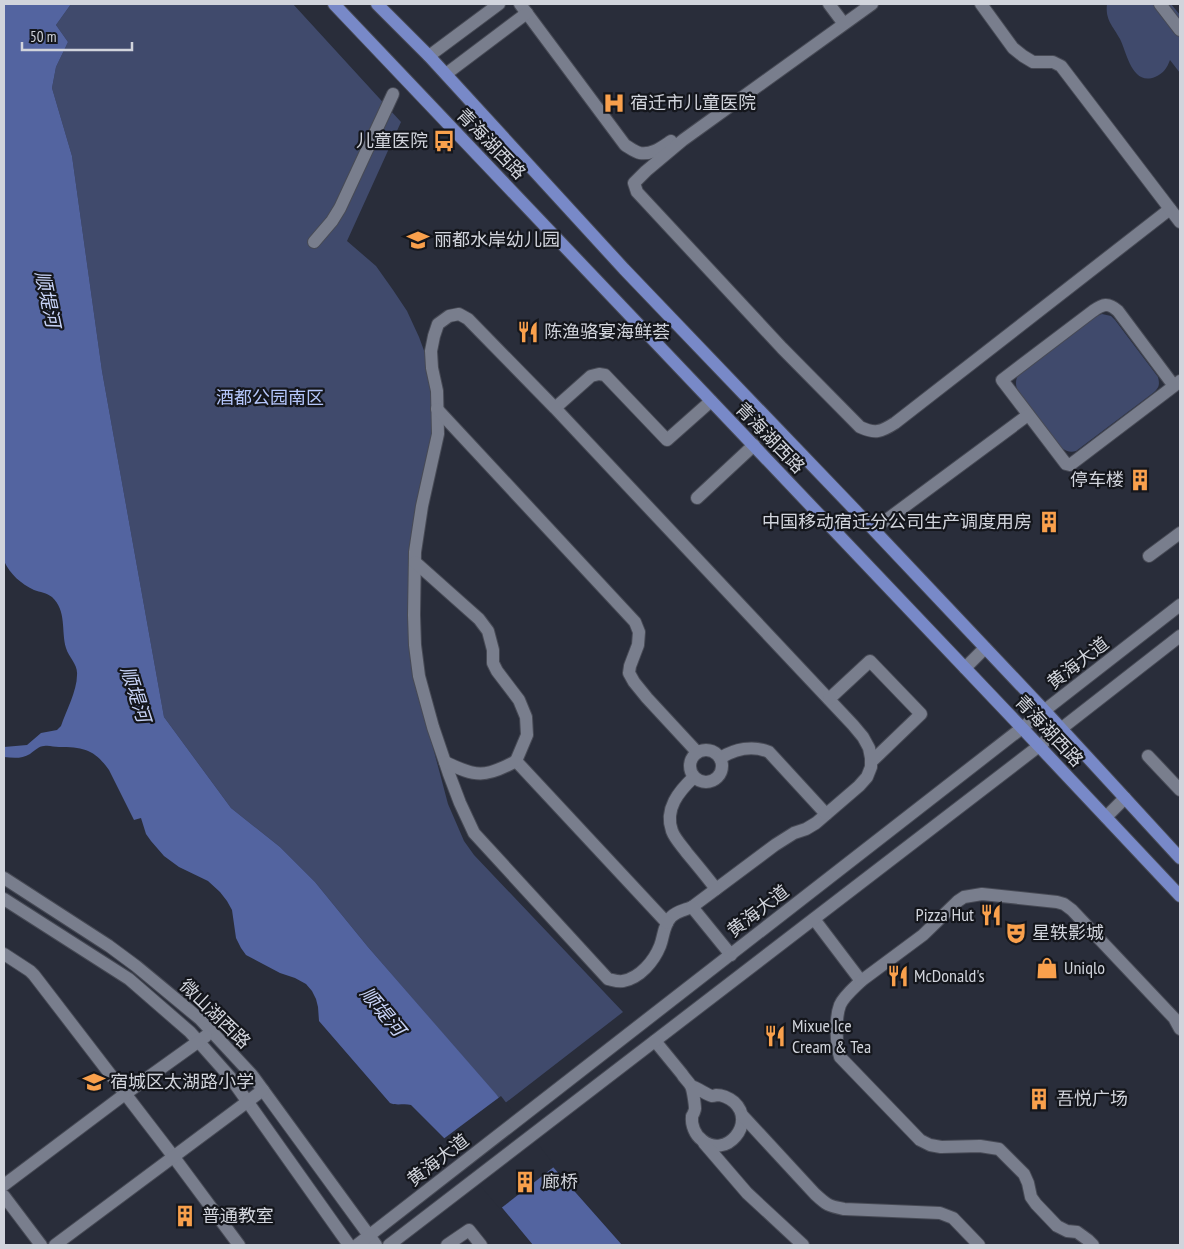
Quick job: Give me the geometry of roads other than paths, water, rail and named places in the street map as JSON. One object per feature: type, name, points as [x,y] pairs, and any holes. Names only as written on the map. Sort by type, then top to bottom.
[{"type":"main road","name":"青海湖西路","points":[[334,4],[1180,896]]},
{"type":"main road","name":"青海湖西路","points":[[378,4],[446,74],[624,269],[986,648],[1180,858]]},
{"type":"street","points":[[429,56],[499,4]]},
{"type":"street","points":[[829,4],[842,20]]},
{"type":"street","points":[[446,74],[524,8],[626,146],[640,153],[649,153],[658,150],[864,4]]},
{"type":"street","points":[[872,4],[682,140],[634,183],[638,192],[657,213],[801,368],[860,427],[878,432],[885,430],[1170,209]]},
{"type":"street","points":[[981,4],[1013,48],[1022,56],[1033,62],[1053,62],[1061,66],[1180,222]]},
{"type":"street","points":[[1160,4],[1180,30]]},
{"type":"street","points":[[314,242],[332,222],[340,208],[393,94]]},
{"type":"street","points":[[1106,304],[1118,311],[1177,384],[1070,465],[1066,464],[1002,380],[1093,311],[1106,304]]},
{"type":"street","points":[[459,314],[468,319],[555,408],[863,736],[869,748],[871,762],[867,776],[859,786],[826,814],[806,829],[775,845],[692,907],[677,912],[667,923],[653,959],[640,973],[624,981],[608,979],[474,833],[460,803],[433,727],[419,676],[415,645],[415,552],[422,506],[438,434],[437,391],[432,368],[431,351],[438,324],[449,316],[459,314]]},
{"type":"street","points":[[555,408],[591,376],[605,375],[668,440],[711,401]]},
{"type":"street","points":[[437,409],[635,622],[639,632],[638,645],[629,673],[647,698],[697,752]]},
{"type":"street","points":[[885,521],[1028,415]]},
{"type":"street","points":[[698,498],[754,446]]},
{"type":"street","points":[[1149,556],[1180,533]]},
{"type":"street","points":[[415,562],[479,619],[488,631],[493,650],[493,663],[519,700],[526,717],[526,735],[516,761],[500,770],[485,774],[473,774],[445,762]]},
{"type":"street","name":"黄海大道","points":[[357,1245],[373,1240],[384,1224],[1180,605]]},
{"type":"street","points":[[384,1224],[395,1244],[462,1190],[1180,636]]},
{"type":"street","points":[[965,668],[986,648]]},
{"type":"street","points":[[829,699],[870,661],[921,714],[871,762]]},
{"type":"street","points":[[720,758],[738,750],[750,748],[761,748],[769,752],[826,814]]},
{"type":"street","points":[[702,750],[712,751],[720,758],[722,762],[720,773],[713,780],[703,782],[694,777],[691,772],[690,761],[697,752],[702,750]]},
{"type":"street","points":[[1148,756],[1180,790]]},
{"type":"street","points":[[516,761],[667,923]]},
{"type":"street","points":[[694,777],[682,789],[672,804],[669,818],[670,824],[678,841],[716,889]]},
{"type":"street","points":[[1106,817],[1125,798]]},
{"type":"street","name":"微山湖西路","points":[[4,878],[110,946],[200,1019],[252,1075],[373,1240]]},
{"type":"street","points":[[1093,1245],[1077,1232],[1067,1231],[1057,1226],[1031,1197],[1024,1174],[999,1149],[980,1146],[941,1147],[930,1145],[920,1140],[840,1057],[837,1046],[837,1026],[840,1005],[849,992],[861,981],[924,935],[958,901],[964,897],[982,894],[1064,904],[1072,910],[1174,1018],[1180,1029]]},
{"type":"street","name":"微山湖西路","points":[[4,899],[129,979],[199,1041],[230,1077],[349,1245]]},
{"type":"street","points":[[692,907],[731,955]]},
{"type":"street","points":[[814,919],[861,981]]},
{"type":"street","points":[[4,954],[34,975],[239,1245]]},
{"type":"street","points":[[4,1185],[212,1031]]},
{"type":"street","points":[[655,1041],[691,1086],[695,1109],[692,1116],[694,1130],[747,1193],[803,1245]]},
{"type":"street","points":[[691,1086],[699,1088],[712,1096],[729,1098],[815,1194],[832,1207],[940,1213],[953,1218],[979,1245]]},
{"type":"street","points":[[55,1245],[263,1090]]},
{"type":"street","points":[[702,1140],[707,1144],[717,1146],[729,1143],[740,1132],[742,1114]]},
{"type":"street","points":[[4,1196],[41,1245]]},
{"type":"street","points":[[447,1245],[468,1230],[481,1245]]},
{"type":"water","name":"顺堤河","points":[[4,4],[71,4],[56,25],[68,42],[56,67],[52,88],[72,156],[102,371],[164,717],[231,808],[280,847],[315,882],[368,947],[496,1094],[553,1167],[622,1245],[533,1245],[446,1140],[411,1105],[390,1103],[319,1021],[316,999],[306,984],[246,955],[236,938],[232,910],[227,901],[208,881],[179,867],[164,856],[146,834],[141,818],[134,820],[109,770],[94,754],[82,749],[48,746],[40,747],[24,757],[4,757],[4,747],[27,745],[41,733],[57,730],[61,726],[77,681],[77,671],[67,652],[62,615],[57,603],[52,597],[20,582],[4,561]]},
{"type":"place","name":"宿迁市儿童医院","points":[[614,103]]},
{"type":"place","name":"儿童医院","points":[[444,141]]},
{"type":"place","name":"丽都水岸幼儿园","points":[[418,240]]},
{"type":"place","name":"陈渔骆宴海鲜荟","points":[[528,332]]},
{"type":"place","name":"停车楼","points":[[1140,480]]},
{"type":"place","name":"中国移动宿迁分公司生产调度用房","points":[[1049,522]]},
{"type":"place","name":"Pizza Hut","points":[[991,915]]},
{"type":"place","name":"星轶影城","points":[[1016,933]]},
{"type":"place","name":"Uniqlo","points":[[1047,968]]},
{"type":"place","name":"McDonald's","points":[[898,976]]},
{"type":"place","name":"Mixue Ice Cream & Tea","points":[[775,1036]]},
{"type":"place","name":"宿城区太湖路小学","points":[[94,1082]]},
{"type":"place","name":"吾悦广场","points":[[1039,1099]]},
{"type":"place","name":"廊桥","points":[[525,1182]]},
{"type":"place","name":"普通教室","points":[[185,1216]]},
{"type":"park label","name":"酒都公园南区","points":[[270,398]]}]
